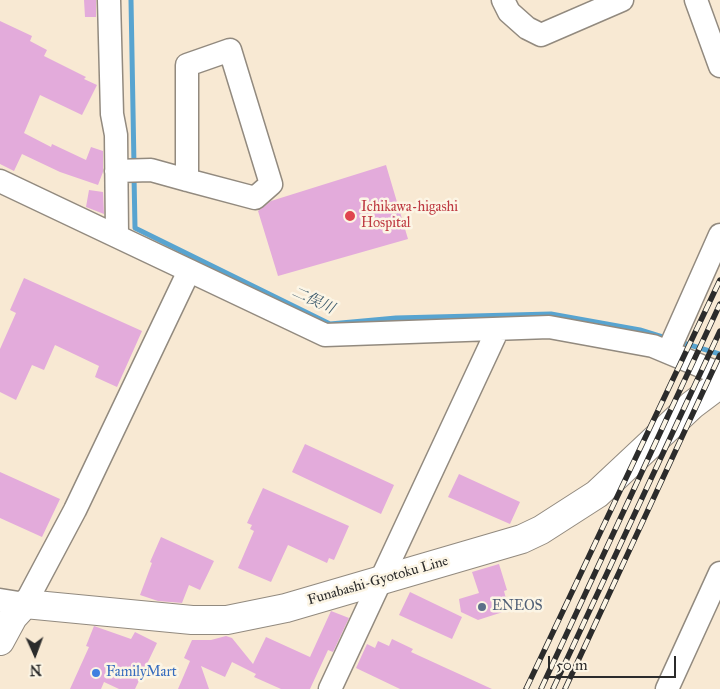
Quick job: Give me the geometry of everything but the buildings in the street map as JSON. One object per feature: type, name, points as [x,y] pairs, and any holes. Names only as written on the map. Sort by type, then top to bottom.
[{"type":"main road","name":"Funabashi-Gyotoku Line","points":[[13,602],[192,620],[227,620],[286,608],[503,546],[541,530],[597,494],[692,405],[720,384]]},
{"type":"main road","points":[[0,641],[14,617],[13,602]]},
{"type":"street","points":[[109,0],[112,114],[116,135],[116,235]]},
{"type":"street","points":[[503,0],[509,12],[527,28],[541,35],[622,0]]},
{"type":"street","points":[[696,0],[720,66]]},
{"type":"street","points":[[116,171],[151,170],[187,180],[255,198],[271,184],[230,50],[187,65],[187,180]]},
{"type":"street","points":[[0,181],[325,335],[549,328],[654,346],[720,374]]},
{"type":"street","points":[[668,352],[720,235]]},
{"type":"street","points":[[13,602],[75,510],[189,271]]},
{"type":"street","points":[[330,689],[498,329]]},
{"type":"street","points":[[666,689],[720,574]]},
{"type":"waterway","name":"二俣川","points":[[131,0],[134,165]]},
{"type":"waterway","name":"二俣川","points":[[134,176],[135,228],[330,324],[396,318],[551,314],[640,330],[669,339]]},
{"type":"waterway","name":"二俣川","points":[[680,342],[720,354]]},
{"type":"railway","points":[[526,689],[720,280]]},
{"type":"railway","points":[[541,689],[720,304]]},
{"type":"railway","points":[[553,689],[720,331]]},
{"type":"railway","points":[[565,689],[720,355]]},
{"type":"place","name":"Ichikawa-higashi Hospital","points":[[350,216]]},
{"type":"place","name":"ENEOS","points":[[482,607]]},
{"type":"place","name":"FamilyMart","points":[[96,673]]}]
